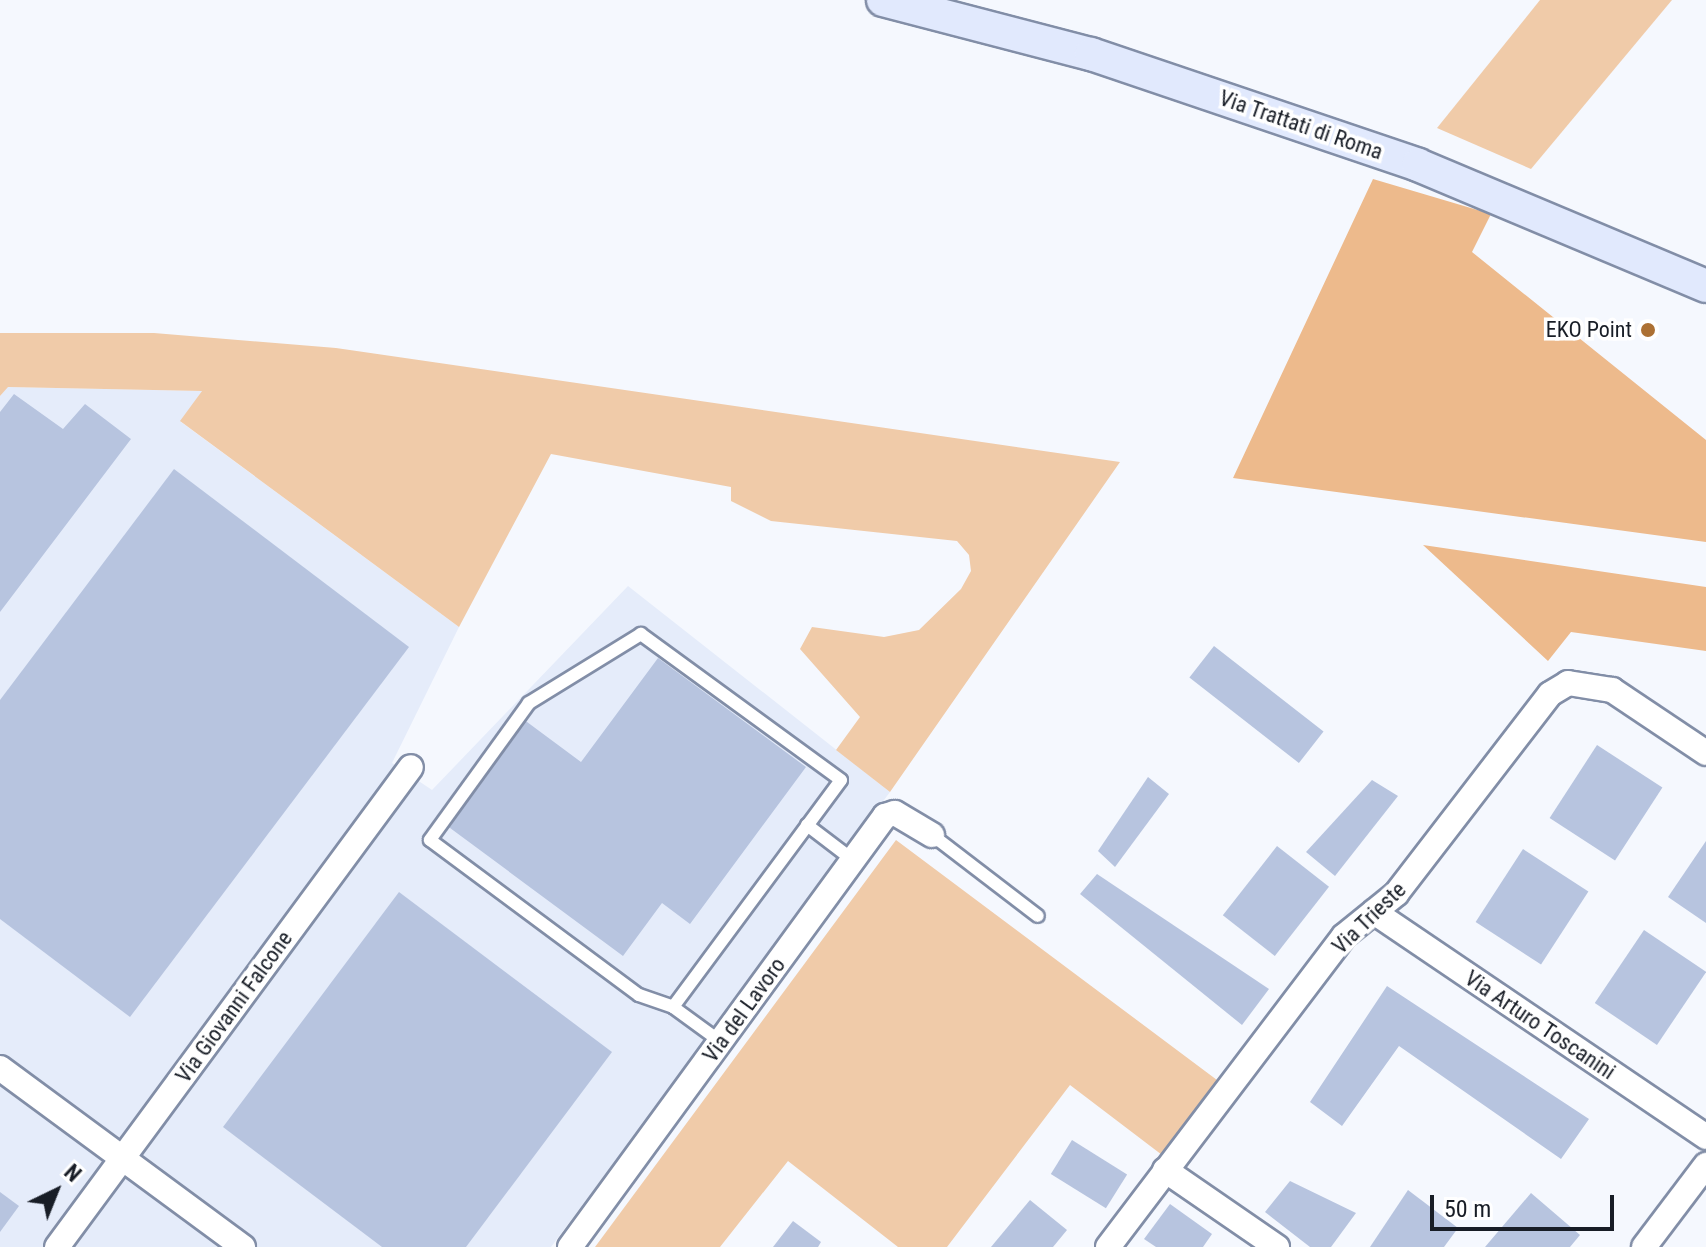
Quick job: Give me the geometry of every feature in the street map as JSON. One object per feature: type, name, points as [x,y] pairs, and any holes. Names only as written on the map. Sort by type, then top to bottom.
[{"type":"main road","name":"Via Trattati di Roma","points":[[883,0],[1091,54],[1404,160],[1706,286]]},
{"type":"street","name":"Via Trieste","points":[[1108,1247],[1344,936],[1374,912],[1416,870],[1550,694],[1568,683],[1612,690],[1706,753]]},
{"type":"street","name":"Via Giovanni Falcone","points":[[57,1247],[411,767]]},
{"type":"street","name":"Via del Lavoro","points":[[570,1247],[853,860],[895,813],[932,835]]},
{"type":"street","name":"Via Arturo Toscanini","points":[[1374,912],[1706,1137]]},
{"type":"street","points":[[0,1068],[243,1247]]},
{"type":"street","points":[[1644,1247],[1706,1165]]},
{"type":"street","points":[[1165,1170],[1277,1247]]},
{"type":"lane","points":[[673,1007],[841,780],[641,634],[529,703],[430,840],[639,995],[673,1007],[721,1042]]},
{"type":"lane","points":[[807,825],[853,860]]},
{"type":"lane","points":[[932,835],[1038,916]]},
{"type":"shaded area","points":[[1540,0],[1672,0],[1531,169],[1437,128]]},
{"type":"shaded area","points":[[1373,179],[1491,214],[1472,252],[1706,440],[1706,542],[1233,478]]},
{"type":"shaded area","points":[[0,333],[154,333],[336,348],[1120,462],[890,792],[836,750],[860,717],[800,649],[812,627],[884,637],[919,630],[961,589],[971,571],[969,555],[957,541],[771,521],[731,501],[731,487],[551,454],[459,627],[180,421],[202,391],[8,387],[0,396]]},
{"type":"shaded area","points":[[7,387],[202,391],[181,422],[459,627],[392,763],[432,790],[628,586],[890,792],[551,1247],[0,1247],[0,396]]},
{"type":"shaded area","points":[[1423,545],[1706,587],[1706,651],[1571,632],[1548,661]]},
{"type":"shaded area","points":[[896,840],[1217,1080],[1166,1158],[1070,1085],[947,1247],[898,1247],[788,1161],[720,1247],[595,1247]]},
{"type":"building","points":[[14,394],[63,429],[85,404],[131,439],[0,612],[0,412]]},
{"type":"building","points":[[174,469],[409,647],[130,1017],[0,919],[0,700]]},
{"type":"building","points":[[1214,646],[1324,732],[1299,763],[1189,678]]},
{"type":"building","points":[[658,658],[806,767],[690,924],[662,903],[623,956],[446,825],[523,719],[581,762]]},
{"type":"building","points":[[1597,745],[1662,787],[1615,860],[1550,818]]},
{"type":"building","points":[[1148,777],[1169,794],[1115,867],[1098,851]]},
{"type":"building","points":[[1372,780],[1398,796],[1335,876],[1306,852]]},
{"type":"building","points":[[1706,841],[1706,923],[1668,897]]},
{"type":"building","points":[[1277,846],[1329,887],[1275,956],[1223,915]]},
{"type":"building","points":[[1523,849],[1588,891],[1541,964],[1476,922]]},
{"type":"building","points":[[1097,874],[1269,989],[1242,1025],[1080,894]]},
{"type":"building","points":[[399,892],[612,1052],[466,1247],[382,1247],[223,1127]]},
{"type":"building","points":[[1644,930],[1706,972],[1657,1045],[1595,1003]]},
{"type":"building","points":[[1387,986],[1589,1119],[1561,1159],[1399,1046],[1342,1126],[1310,1102]]},
{"type":"building","points":[[1072,1140],[1127,1174],[1106,1208],[1051,1174]]},
{"type":"building","points":[[1290,1181],[1356,1213],[1331,1247],[1310,1247],[1265,1212]]},
{"type":"building","points":[[1408,1190],[1458,1228],[1444,1247],[1370,1247]]},
{"type":"building","points":[[0,1192],[19,1206],[0,1232]]},
{"type":"building","points":[[1531,1193],[1580,1235],[1570,1247],[1485,1247]]},
{"type":"building","points":[[1030,1200],[1067,1230],[1053,1247],[991,1247]]},
{"type":"building","points":[[1170,1204],[1212,1234],[1203,1247],[1156,1247],[1144,1239]]},
{"type":"building","points":[[793,1221],[821,1242],[818,1247],[773,1247]]},
{"type":"place","name":"EKO Point","points":[[1648,330]]}]
